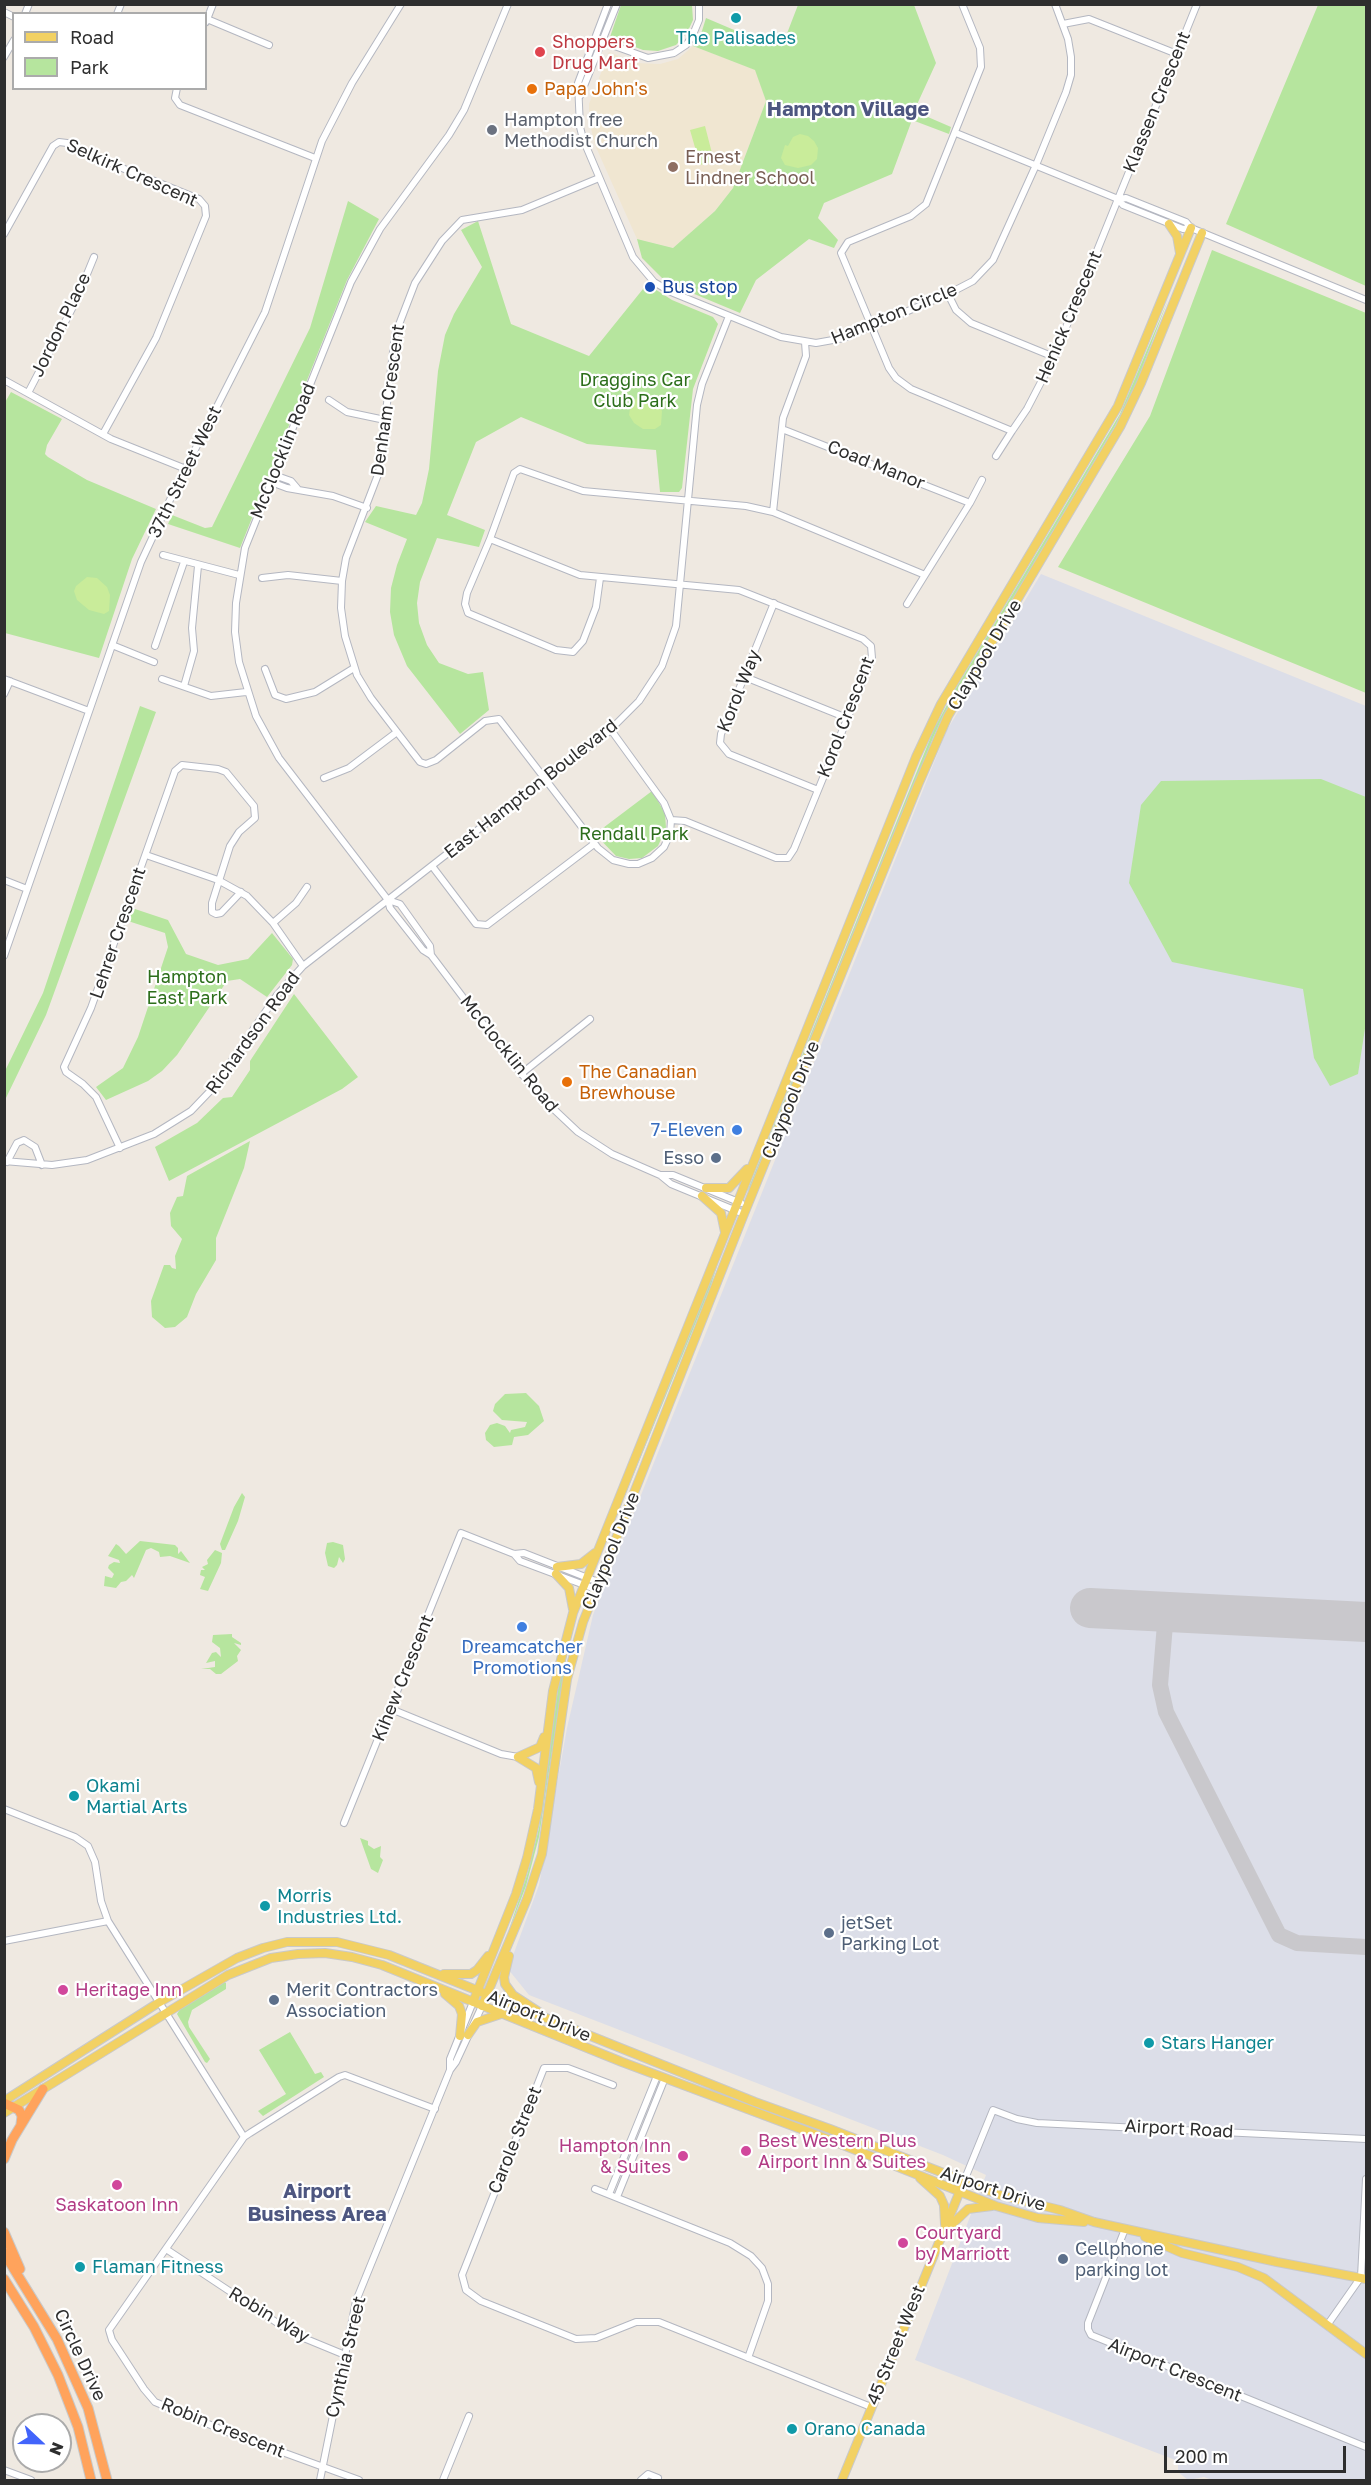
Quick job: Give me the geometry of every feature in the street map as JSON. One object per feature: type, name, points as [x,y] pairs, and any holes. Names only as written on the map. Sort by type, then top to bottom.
[{"type":"highway","points":[[4,2159],[43,2089]]},
{"type":"highway","points":[[7,2106],[21,2113],[21,2126]]},
{"type":"highway","points":[[4,2232],[36,2295],[43,2314]]},
{"type":"highway","name":"Circle Drive","points":[[4,2253],[57,2339],[88,2408],[107,2481]]},
{"type":"highway","name":"Circle Drive","points":[[4,2279],[38,2335],[58,2375],[78,2427],[91,2481]]},
{"type":"highway","points":[[82,2481],[88,2464]]},
{"type":"main road","points":[[1169,224],[1177,236],[1180,256]]},
{"type":"main road","name":"Claypool Drive","points":[[477,2004],[478,1991],[528,1858],[541,1788],[548,1726],[560,1657],[573,1613],[736,1205],[928,729],[1118,406],[1191,228]]},
{"type":"main road","name":"Claypool Drive","points":[[477,2004],[487,1994],[514,1933],[528,1899],[542,1854],[567,1679],[596,1586],[933,749],[969,681],[1120,427],[1141,383],[1202,233]]},
{"type":"main road","points":[[704,1192],[729,1188],[738,1181],[755,1159]]},
{"type":"main road","points":[[704,1192],[722,1213],[724,1236]]},
{"type":"main road","points":[[573,1613],[569,1588],[556,1571],[581,1564],[597,1551]]},
{"type":"main road","points":[[518,1757],[540,1747],[548,1726]]},
{"type":"main road","points":[[518,1757],[536,1768],[541,1788]]},
{"type":"main road","points":[[514,1933],[505,1971],[505,1984],[513,1995],[560,2025]]},
{"type":"main road","points":[[434,1973],[471,1974],[484,1963],[500,1935]]},
{"type":"main road","name":"Airport Drive","points":[[7,2106],[158,2002],[237,1958],[263,1948],[303,1940],[325,1941],[359,1946],[434,1973],[560,2025],[964,2181],[1018,2201],[1060,2210],[1094,2222]]},
{"type":"main road","name":"Airport Drive","points":[[7,2106],[43,2089],[242,1968],[271,1958],[325,1953],[382,1965],[661,2077],[996,2206],[1038,2218],[1094,2222],[1364,2278]]},
{"type":"main road","points":[[430,1984],[453,1999],[459,2006],[464,2035]]},
{"type":"main road","points":[[464,2035],[477,2022],[503,2014]]},
{"type":"main road","points":[[912,2172],[940,2196],[944,2205],[943,2231]]},
{"type":"main road","name":"45 Street West","points":[[844,2480],[871,2407],[964,2181]]},
{"type":"main road","points":[[943,2231],[968,2209],[996,2206]]},
{"type":"main road","name":"Airport Drive","points":[[1128,2229],[1182,2253],[1252,2272],[1275,2284],[1366,2354]]},
{"type":"street","name":"37th Street West","points":[[4,956],[141,562],[265,312],[315,158],[347,91],[401,4]]},
{"type":"street","name":"McClocklin Road","points":[[508,4],[464,110],[380,229],[362,260],[249,536],[239,575],[235,632],[239,662],[246,692],[260,727],[279,758],[388,900],[400,904],[430,946],[432,955],[521,1074],[543,1099],[578,1132],[612,1154],[660,1175],[671,1184],[704,1192],[746,1210]]},
{"type":"street","name":"Hampton Circle","points":[[608,4],[578,83],[583,139],[633,257],[654,282],[671,292],[781,337],[805,342],[834,341],[948,294],[973,281],[993,260],[1036,165],[1071,75],[1071,57],[1064,24],[1056,4]]},
{"type":"street","name":"Hampton Circle","points":[[579,96],[617,4]]},
{"type":"street","points":[[595,39],[648,58],[674,53],[686,45],[692,37],[699,20],[699,4]]},
{"type":"street","points":[[962,4],[982,58],[979,75],[930,196],[921,209],[911,216],[848,242],[842,253],[889,368],[902,383],[911,389],[1012,431]]},
{"type":"street","name":"Klassen Crescent","points":[[1118,199],[1197,4]]},
{"type":"street","points":[[1064,24],[1089,19],[1177,54]]},
{"type":"street","points":[[207,20],[269,45]]},
{"type":"street","points":[[4,57],[12,43]]},
{"type":"street","points":[[177,90],[175,98],[180,105],[315,158]]},
{"type":"street","points":[[956,133],[1118,199],[1123,205],[1169,224],[1183,229],[1191,228]]},
{"type":"street","name":"Selkirk Crescent","points":[[4,234],[53,146],[59,142],[67,143],[199,199],[206,206],[206,216],[156,338],[103,434]]},
{"type":"street","name":"Denham Crescent","points":[[545,778],[499,719],[485,722],[436,760],[426,764],[415,757],[365,690],[354,668],[343,623],[342,581],[350,547],[379,472],[392,354],[399,322],[415,283],[450,230],[462,220],[531,207],[599,178]]},
{"type":"street","points":[[1118,199],[1126,198],[1186,222],[1191,228],[1202,233],[1366,300]]},
{"type":"street","name":"Henick Crescent","points":[[996,456],[1028,409],[1054,357],[1118,199]]},
{"type":"street","name":"Jordon Place","points":[[28,393],[76,301],[94,257]]},
{"type":"street","points":[[948,294],[956,310],[971,323],[1054,357]]},
{"type":"street","name":"East Hampton Boulevard","points":[[388,900],[545,778],[611,730],[639,701],[662,666],[676,626],[699,397],[729,316]]},
{"type":"street","points":[[773,512],[782,429],[786,409],[806,356],[805,342]]},
{"type":"street","points":[[4,380],[103,434],[186,469]]},
{"type":"street","points":[[329,400],[347,412],[371,419],[385,420]]},
{"type":"street","name":"Coad Manor","points":[[782,429],[970,503]]},
{"type":"street","points":[[600,578],[595,613],[583,641],[573,652],[556,650],[468,613],[465,604],[467,593],[514,473],[520,469],[583,491],[746,506],[773,512],[925,574]]},
{"type":"street","points":[[274,475],[291,481],[297,488]]},
{"type":"street","points":[[907,604],[982,480]]},
{"type":"street","points":[[272,482],[287,488],[333,496],[367,508]]},
{"type":"street","name":"Korol Crescent","points":[[489,538],[573,573],[600,578],[739,590],[863,639],[871,646],[872,658],[791,854],[783,860],[685,821],[671,820]]},
{"type":"street","points":[[163,555],[239,575]]},
{"type":"street","points":[[155,646],[184,561]]},
{"type":"street","points":[[184,686],[194,651],[192,628],[198,566]]},
{"type":"street","points":[[262,578],[288,574],[342,581]]},
{"type":"street","name":"Korol Way","points":[[774,603],[721,734],[722,747],[729,754],[818,790]]},
{"type":"street","points":[[112,645],[154,662]]},
{"type":"street","points":[[265,669],[275,694],[286,699],[315,692],[354,668]]},
{"type":"street","points":[[745,677],[847,718]]},
{"type":"street","points":[[162,679],[211,696],[246,692]]},
{"type":"street","points":[[4,694],[7,680],[89,711]]},
{"type":"street","points":[[545,778],[594,844],[606,855],[622,863],[645,861],[664,847],[670,834],[671,820],[664,803],[611,730]]},
{"type":"street","points":[[324,778],[349,768],[397,732]]},
{"type":"street","points":[[146,855],[172,777],[178,767],[187,765],[222,770],[235,780],[254,806],[256,814],[253,821],[234,839],[218,880],[211,906],[214,914],[221,913],[241,892]]},
{"type":"street","points":[[432,866],[476,924],[487,925],[594,844]]},
{"type":"street","name":"Lehrer Crescent","points":[[120,1148],[96,1097],[66,1072],[64,1067],[91,1008],[146,855],[218,880],[241,892],[252,900],[273,923],[303,966]]},
{"type":"street","points":[[4,880],[27,889]]},
{"type":"street","points":[[273,923],[300,900],[307,887]]},
{"type":"street","name":"Richardson Road","points":[[6,1162],[42,1166],[75,1163],[120,1148],[166,1128],[202,1101],[223,1076],[277,995],[303,966],[388,900]]},
{"type":"street","points":[[521,1074],[590,1019]]},
{"type":"street","points":[[6,1162],[17,1143],[24,1140],[35,1147],[42,1166]]},
{"type":"street","name":"Kihew Crescent","points":[[344,1823],[461,1533],[514,1554],[524,1553],[556,1571]]},
{"type":"street","points":[[556,1571],[596,1586]]},
{"type":"street","points":[[391,1709],[501,1754],[518,1757]]},
{"type":"street","points":[[4,1809],[75,1837],[88,1846],[95,1862],[101,1901],[108,1921],[244,2137]]},
{"type":"street","points":[[4,1941],[108,1921]]},
{"type":"street","name":"Cynthia Street","points":[[320,2481],[356,2301],[435,2109],[450,2070],[450,2060],[477,2004]]},
{"type":"street","name":"Carole Street","points":[[613,2085],[568,2068],[544,2068],[462,2275],[466,2290],[481,2301],[576,2339],[596,2338],[636,2322],[652,2321],[871,2407]]},
{"type":"street","name":"Robin Crescent","points":[[322,2467],[160,2404],[147,2394],[112,2340],[109,2330],[244,2137],[345,2075],[435,2109]]},
{"type":"street","points":[[609,2194],[661,2077]]},
{"type":"street","points":[[617,2197],[661,2077]]},
{"type":"street","name":"45 Street West","points":[[964,2181],[993,2110]]},
{"type":"street","name":"Airport Road","points":[[993,2110],[1011,2117],[1037,2122],[1366,2139]]},
{"type":"street","points":[[1328,2324],[1364,2278],[1366,2179]]},
{"type":"street","points":[[595,2189],[734,2245],[751,2256],[762,2268],[768,2284],[768,2301],[748,2358]]},
{"type":"street","name":"Airport Crescent","points":[[1128,2229],[1088,2323],[1091,2336],[1366,2447]]},
{"type":"street","name":"Robin Way","points":[[166,2249],[294,2334],[345,2355]]},
{"type":"street","points":[[443,2481],[469,2416]]},
{"type":"street","points":[[322,2467],[359,2481]]},
{"type":"street","points":[[4,2470],[31,2481]]},
{"type":"street","points":[[641,2481],[648,2474],[657,2478],[657,2481]]},
{"type":"shaded area","name":"Ernest Lindner School","points":[[693,46],[756,70],[766,101],[733,188],[715,211],[673,248],[637,239],[595,145],[589,120],[589,104],[609,52],[636,63],[660,64],[678,59]]},
{"type":"shaded area","points":[[1041,574],[1366,706],[1366,2480],[1212,2480],[1204,2477],[1188,2480],[1178,2472],[1178,2461],[915,2360],[986,2175],[943,2155],[529,1995],[508,1969],[539,1885],[567,1728],[593,1615],[947,730]]},
{"type":"green space","points":[[621,5],[692,5],[693,20],[687,33],[676,45],[658,51],[643,50],[617,40],[613,42],[610,37]]},
{"type":"green space","points":[[798,5],[914,5],[936,63],[914,111],[951,127],[949,134],[912,120],[892,174],[824,203],[818,218],[838,240],[834,248],[809,239],[756,280],[740,313],[662,278],[642,258],[637,239],[673,248],[715,211],[733,188],[766,101],[755,70],[693,46],[701,34],[706,18],[767,44],[786,36]]},
{"type":"green space","points":[[1318,5],[1366,5],[1366,286],[1226,224]]},
{"type":"green space","points":[[705,126],[714,161],[700,165],[690,130]]},
{"type":"green space","points":[[800,134],[814,141],[818,148],[817,159],[811,165],[798,168],[785,165],[781,158],[785,145],[788,146],[793,137]]},
{"type":"green space","points":[[348,201],[379,219],[347,280],[240,548],[168,524],[172,515],[205,528],[212,527],[310,328]]},
{"type":"green space","name":"Draggins Car Club Park","points":[[478,221],[511,324],[589,356],[647,284],[672,300],[713,317],[718,324],[693,389],[682,488],[679,492],[660,492],[656,450],[587,444],[521,417],[476,442],[447,515],[485,530],[479,547],[437,538],[420,582],[417,603],[419,623],[427,645],[439,663],[468,674],[483,672],[489,710],[460,734],[407,666],[394,635],[390,612],[391,588],[407,539],[365,522],[376,506],[416,515],[422,503],[429,469],[438,371],[445,335],[454,314],[482,267],[461,230]]},
{"type":"green space","points":[[1212,250],[1366,313],[1366,693],[1058,567],[1150,416]]},
{"type":"green space","points":[[1168,300],[1136,384],[1115,426],[943,716],[755,1179],[747,1192],[934,729],[1120,414]]},
{"type":"green space","points":[[11,392],[62,419],[47,445],[45,454],[48,457],[87,480],[156,509],[132,559],[99,658],[5,633],[4,404]]},
{"type":"green space","points":[[642,395],[655,399],[662,411],[661,425],[655,429],[643,429],[634,423],[629,415],[631,402]]},
{"type":"green space","points":[[87,577],[97,578],[107,587],[110,595],[109,611],[104,614],[89,610],[77,600],[74,591],[76,586]]},
{"type":"green space","points":[[140,706],[156,712],[46,1015],[5,1100],[5,1071],[43,993]]},
{"type":"green space","points":[[1321,779],[1366,797],[1366,1022],[1358,1074],[1330,1086],[1314,1058],[1303,989],[1172,962],[1129,883],[1141,805],[1161,781]]},
{"type":"green space","name":"Rendall Park","points":[[652,791],[665,813],[666,828],[658,846],[642,858],[629,859],[616,856],[595,834]]},
{"type":"green space","name":"Hampton East Park","points":[[132,908],[168,920],[186,954],[218,965],[248,959],[272,933],[293,959],[292,965],[267,997],[240,979],[227,981],[177,1055],[162,1071],[148,1081],[106,1100],[96,1087],[123,1068],[138,1037],[168,947],[165,933],[128,921]]},
{"type":"green space","points":[[294,994],[358,1077],[342,1089],[169,1181],[155,1147],[197,1123],[223,1098],[232,1097],[250,1070],[250,1061]]},
{"type":"green space","points":[[250,1141],[244,1168],[216,1238],[216,1260],[196,1294],[187,1317],[175,1327],[165,1328],[152,1317],[151,1301],[164,1265],[170,1265],[176,1269],[175,1256],[182,1239],[171,1226],[170,1213],[177,1197],[183,1196],[187,1176]]},
{"type":"green space","points":[[718,1263],[710,1288],[594,1571]]},
{"type":"green space","points":[[526,1393],[539,1406],[544,1421],[528,1435],[514,1437],[512,1445],[494,1447],[486,1440],[485,1433],[490,1425],[497,1423],[505,1426],[510,1433],[511,1430],[525,1427],[527,1422],[502,1420],[493,1411],[495,1404],[505,1394]]},
{"type":"green space","points":[[242,1493],[245,1497],[238,1521],[225,1550],[222,1550],[220,1544],[234,1507]]},
{"type":"green space","points":[[140,1541],[175,1545],[178,1548],[178,1554],[181,1551],[190,1563],[170,1556],[160,1557],[159,1552],[151,1548],[146,1550],[134,1578],[132,1575],[116,1588],[104,1586],[105,1576],[112,1578],[114,1574],[108,1568],[109,1565],[114,1562],[120,1563],[119,1560],[108,1556],[116,1544],[126,1554]]},
{"type":"green space","points":[[327,1543],[343,1545],[345,1559],[343,1563],[339,1557],[334,1568],[328,1566],[325,1553]]},
{"type":"green space","points":[[215,1550],[222,1553],[221,1563],[208,1591],[200,1589],[205,1577],[200,1575],[201,1570],[205,1570],[202,1567],[208,1564],[207,1560]]},
{"type":"green space","points":[[232,1634],[232,1637],[241,1643],[241,1645],[234,1643],[241,1650],[237,1656],[238,1661],[221,1674],[216,1674],[210,1669],[201,1669],[215,1667],[215,1661],[206,1663],[212,1653],[216,1652],[221,1657],[220,1648],[212,1642],[213,1635]]},
{"type":"green space","points":[[569,1640],[539,1837],[526,1886],[508,1933],[528,1872],[539,1828],[558,1689]]},
{"type":"green space","points":[[360,1838],[368,1841],[368,1845],[374,1849],[381,1846],[380,1857],[383,1860],[378,1873],[371,1869]]},
{"type":"green space","points":[[224,1982],[226,1989],[192,2010],[188,2022],[210,2059],[207,2063],[177,2014],[180,2009]]},
{"type":"green space","points":[[290,2032],[315,2074],[321,2072],[324,2077],[263,2116],[258,2111],[286,2094],[259,2050]]},
{"type":"taxiway","points":[[1166,1612],[1160,1685],[1166,1712],[1279,1935],[1297,1943],[1366,1947]]},
{"type":"runway","points":[[1090,1608],[1366,1622]]},
{"type":"place","name":"The Palisades","points":[[736,18]]},
{"type":"place","name":"Shoppers Drug Mart","points":[[540,52]]},
{"type":"place","name":"Papa John's","points":[[532,89]]},
{"type":"place","name":"Hampton free Methodist Church","points":[[492,130]]},
{"type":"place","name":"Ernest Lindner School","points":[[673,167]]},
{"type":"place","name":"Bus stop","points":[[650,287]]},
{"type":"place","name":"The Canadian Brewhouse","points":[[567,1082]]},
{"type":"place","name":"7-Eleven","points":[[737,1130]]},
{"type":"place","name":"Esso","points":[[716,1158]]},
{"type":"place","name":"Dreamcatcher Promotions","points":[[522,1627]]},
{"type":"place","name":"Okami Martial Arts","points":[[74,1796]]},
{"type":"place","name":"Morris Industries Ltd.","points":[[265,1906]]},
{"type":"place","name":"jetSet Parking Lot","points":[[829,1933]]},
{"type":"place","name":"Heritage Inn","points":[[63,1990]]},
{"type":"place","name":"Merit Contractors Association","points":[[274,2000]]},
{"type":"place","name":"Stars Hanger","points":[[1149,2043]]},
{"type":"place","name":"Best Western Plus Airport Inn & Suites","points":[[746,2151]]},
{"type":"place","name":"Hampton Inn & Suites","points":[[683,2156]]},
{"type":"place","name":"Saskatoon Inn","points":[[117,2185]]},
{"type":"place","name":"Courtyard by Marriott","points":[[903,2243]]},
{"type":"place","name":"Cellphone parking lot","points":[[1063,2259]]},
{"type":"place","name":"Flaman Fitness","points":[[80,2267]]},
{"type":"place","name":"Orano Canada","points":[[792,2429]]},
{"type":"district","name":"Hampton Village","points":[[848,110]]},
{"type":"district","name":"Airport Business Area","points":[[317,2204]]}]
